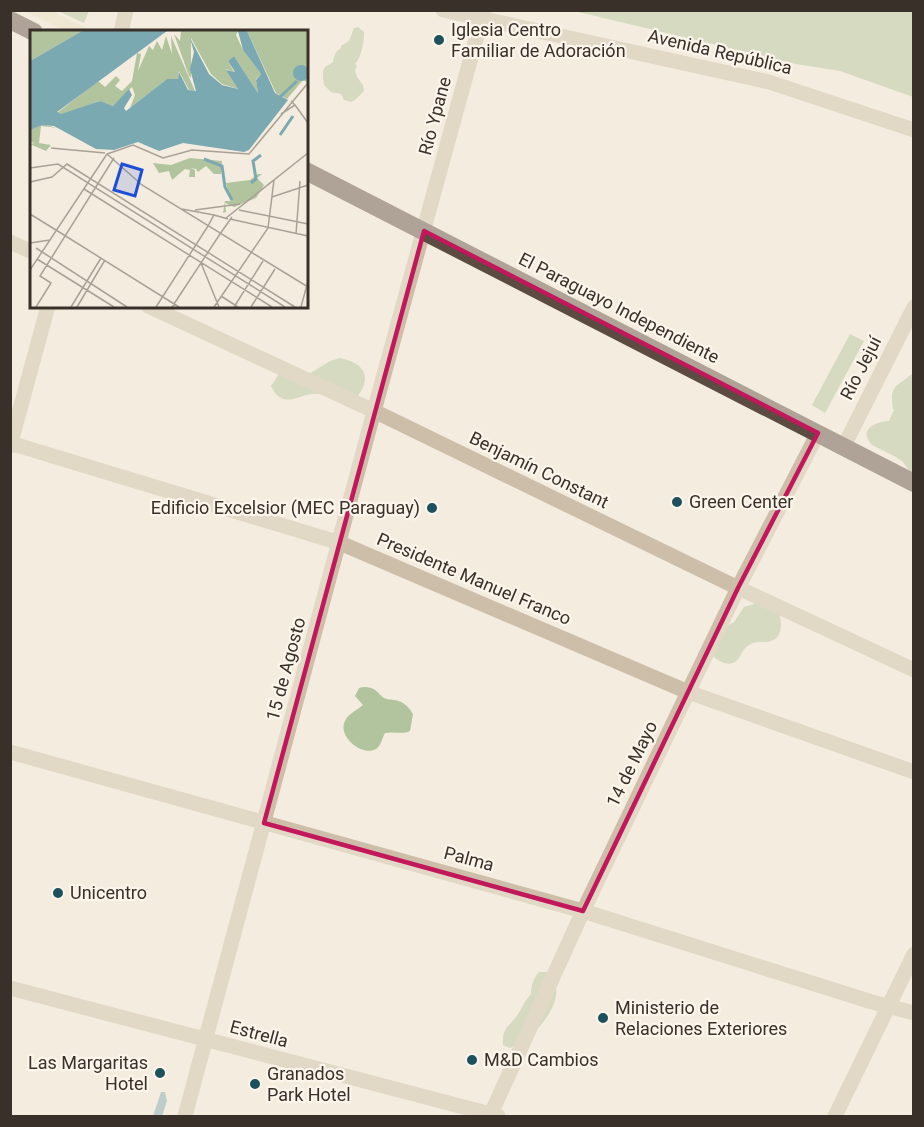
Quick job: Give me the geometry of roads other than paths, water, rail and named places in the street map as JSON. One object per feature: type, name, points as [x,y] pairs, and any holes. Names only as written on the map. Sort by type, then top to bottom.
[{"type":"highway","points":[[10,20],[30,30]]},
{"type":"highway","name":"El Paraguayo Independiente","points":[[308,172],[914,483]]},
{"type":"street","points":[[121,30],[126,10]]},
{"type":"street","name":"Avenida República","points":[[442,10],[483,14],[769,82],[914,130]]},
{"type":"street","name":"Río Ypane","points":[[424,231],[483,14]]},
{"type":"street","name":"15 de Agosto","points":[[186,1116],[424,231]]},
{"type":"street","points":[[10,242],[30,251]]},
{"type":"street","points":[[11,445],[47,308]]},
{"type":"street","name":"Benjamín Constant","points":[[152,308],[375,411],[738,588],[914,670]]},
{"type":"street","name":"Río Jejuí","points":[[844,446],[914,308]]},
{"type":"street","name":"14 de Mayo","points":[[493,1116],[584,911],[688,692],[738,588],[818,433]]},
{"type":"street","name":"Presidente Manuel Franco","points":[[11,445],[340,543],[688,692],[914,772]]},
{"type":"street","name":"Palma","points":[[10,752],[584,911],[914,1013]]},
{"type":"street","points":[[835,1116],[914,954]]},
{"type":"street","name":"Estrella","points":[[10,988],[493,1116]]},
{"type":"water","points":[[161,1092],[165,1092],[167,1101],[162,1116],[153,1116]]},
{"type":"place","name":"Iglesia Centro Familiar de Adoración","points":[[439,40]]},
{"type":"place","name":"Green Center","points":[[677,502]]},
{"type":"place","name":"Edificio Excelsior (MEC Paraguay)","points":[[432,508]]},
{"type":"place","name":"Unicentro","points":[[58,893]]},
{"type":"place","name":"Ministerio de Relaciones Exteriores","points":[[603,1018]]},
{"type":"place","name":"M&D Cambios","points":[[472,1060]]},
{"type":"place","name":"Las Margaritas Hotel","points":[[160,1073]]},
{"type":"place","name":"Granados Park Hotel","points":[[255,1084]]}]
